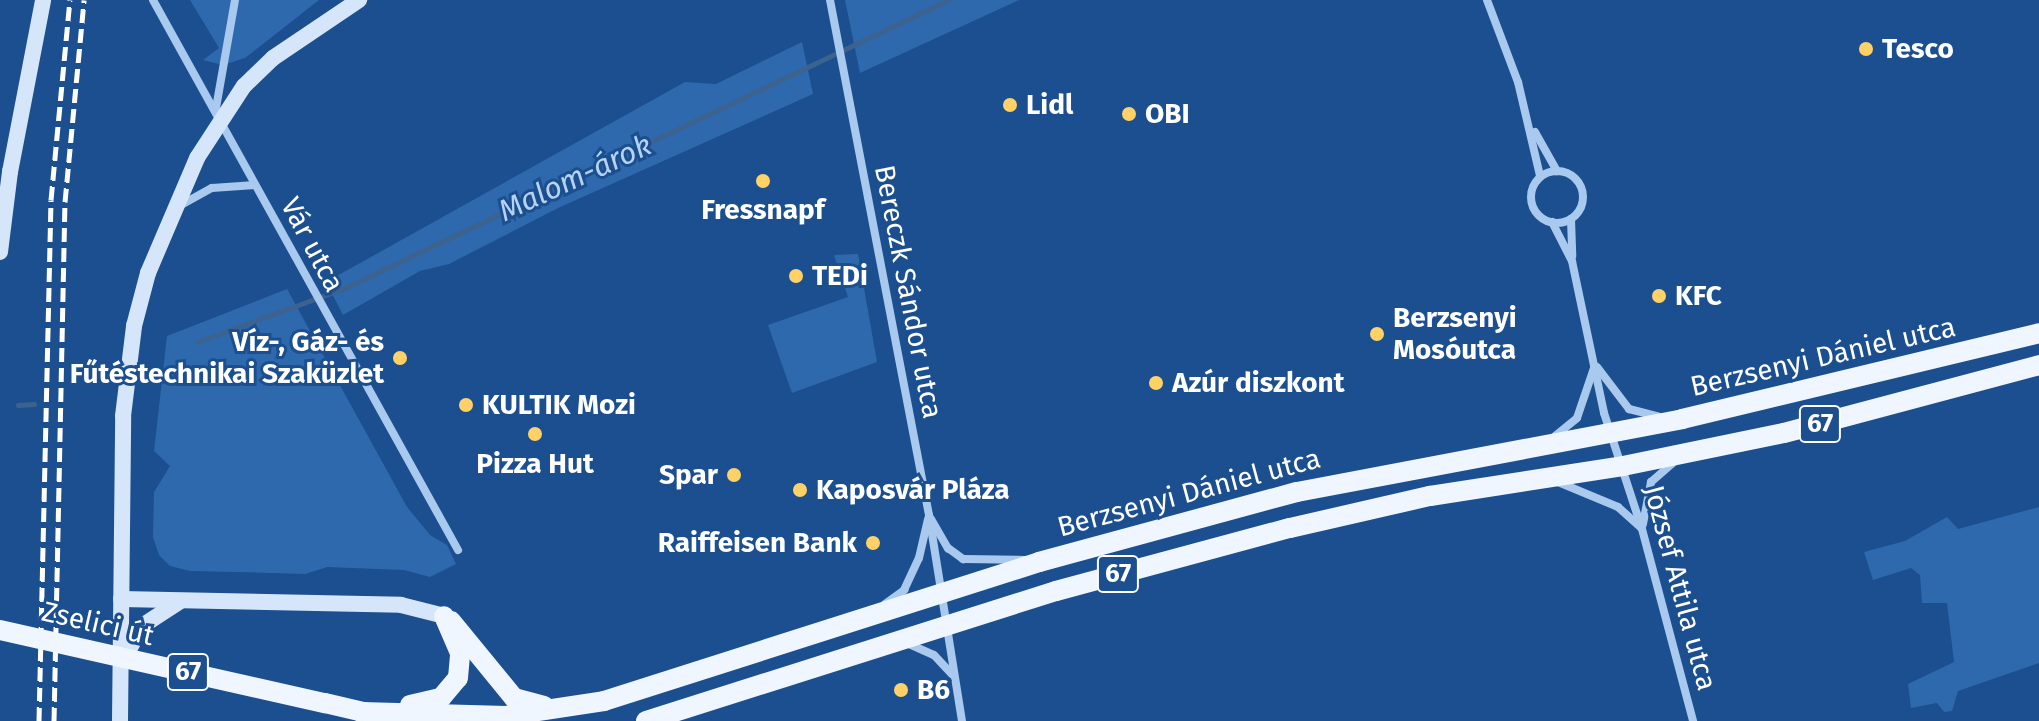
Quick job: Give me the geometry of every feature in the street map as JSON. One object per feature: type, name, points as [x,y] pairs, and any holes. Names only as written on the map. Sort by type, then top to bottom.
[{"type":"main road","name":"Berzsenyi Dániel utca","points":[[358,714],[506,716],[568,708],[654,688],[877,611],[1039,562],[1355,478],[1682,419],[2039,333]]},
{"type":"main road","name":"67","points":[[646,721],[947,625],[1290,528],[1430,496],[1623,466],[1691,452],[2039,365]]},
{"type":"main road","points":[[444,616],[468,636],[514,698],[568,708]]},
{"type":"main road","points":[[358,714],[366,702],[405,705],[441,698],[458,678],[460,665],[444,616]]},
{"type":"main road","name":"Zselici út","points":[[0,630],[325,703]]},
{"type":"main road","name":"Berzsenyi Dániel utca","points":[[325,703],[358,714],[401,721]]},
{"type":"street","points":[[0,252],[10,172],[43,0]]},
{"type":"street","name":"Vár utca","points":[[153,0],[218,113],[310,289],[458,550]]},
{"type":"street","points":[[120,721],[126,370],[148,273],[171,212],[218,113],[235,0]]},
{"type":"street","points":[[218,113],[273,58],[359,0]]},
{"type":"street","name":"Bereczk Sándor utca","points":[[830,0],[929,515],[962,721]]},
{"type":"street","points":[[1487,0],[1530,125],[1540,176]]},
{"type":"street","points":[[1530,125],[1557,171]]},
{"type":"street","points":[[1552,222],[1571,219],[1582,206],[1583,191],[1571,174],[1557,171],[1540,176],[1533,186],[1533,204],[1552,222],[1572,261]]},
{"type":"street","points":[[171,212],[212,188],[255,185]]},
{"type":"street","points":[[1571,219],[1572,261]]},
{"type":"street","name":"József Attila utca","points":[[1572,261],[1611,433],[1642,529],[1693,721]]},
{"type":"street","points":[[1595,363],[1629,409],[1682,419]]},
{"type":"street","points":[[1539,446],[1577,418],[1595,363]]},
{"type":"street","points":[[1642,529],[1651,482],[1691,452]]},
{"type":"street","points":[[1546,478],[1618,507],[1642,529]]},
{"type":"street","points":[[929,515],[948,548],[963,559],[1039,562]]},
{"type":"street","points":[[877,611],[904,590],[919,558],[929,515]]},
{"type":"street","points":[[121,599],[401,605],[444,616]]},
{"type":"street","points":[[121,666],[142,626],[180,601]]},
{"type":"street","points":[[892,642],[925,649],[955,678]]},
{"type":"shaded area","points":[[190,0],[319,0],[245,58],[223,65],[203,60],[219,48]]},
{"type":"shaded area","points":[[845,0],[1019,0],[860,73]]},
{"type":"shaded area","points":[[802,42],[813,94],[558,208],[449,264],[420,271],[343,315],[326,282],[685,82],[716,84]]},
{"type":"shaded area","points":[[858,254],[877,362],[792,393],[768,325],[848,297],[834,255]]},
{"type":"shaded area","points":[[287,289],[407,507],[430,535],[447,545],[456,564],[430,577],[404,570],[327,567],[305,574],[190,571],[170,566],[159,555],[153,537],[154,492],[170,466],[154,451],[167,336]]},
{"type":"shaded area","points":[[2039,507],[2039,663],[1958,691],[1952,711],[1944,712],[1937,703],[1911,708],[1908,684],[1954,662],[1947,603],[1922,603],[1920,575],[1911,568],[1873,580],[1864,552],[1905,541],[1947,517],[1958,529]]},
{"type":"waterway","name":"Malom-árok","points":[[197,342],[347,287],[948,0]]},
{"type":"waterway","name":"Malom-árok","points":[[18,405],[34,404]]},
{"type":"railway","points":[[39,721],[51,200],[70,0]]},
{"type":"railway","points":[[54,721],[65,202],[84,0]]},
{"type":"place","name":"Tesco","points":[[1866,49]]},
{"type":"place","name":"Lidl","points":[[1010,105]]},
{"type":"place","name":"OBI","points":[[1129,114]]},
{"type":"place","name":"Fressnapf","points":[[763,181]]},
{"type":"place","name":"TEDi","points":[[796,276]]},
{"type":"place","name":"KFC","points":[[1659,296]]},
{"type":"place","name":"Berzsenyi Mosóutca","points":[[1377,334]]},
{"type":"place","name":"Víz-, Gáz- és Fűtéstechnikai Szaküzlet","points":[[400,358]]},
{"type":"place","name":"Azúr diszkont","points":[[1156,383]]},
{"type":"place","name":"KULTIK Mozi","points":[[466,405]]},
{"type":"place","name":"Pizza Hut","points":[[535,434]]},
{"type":"place","name":"Spar","points":[[734,475]]},
{"type":"place","name":"Kaposvár Pláza","points":[[800,490]]},
{"type":"place","name":"Raiffeisen Bank","points":[[873,543]]},
{"type":"place","name":"B6","points":[[901,690]]}]
